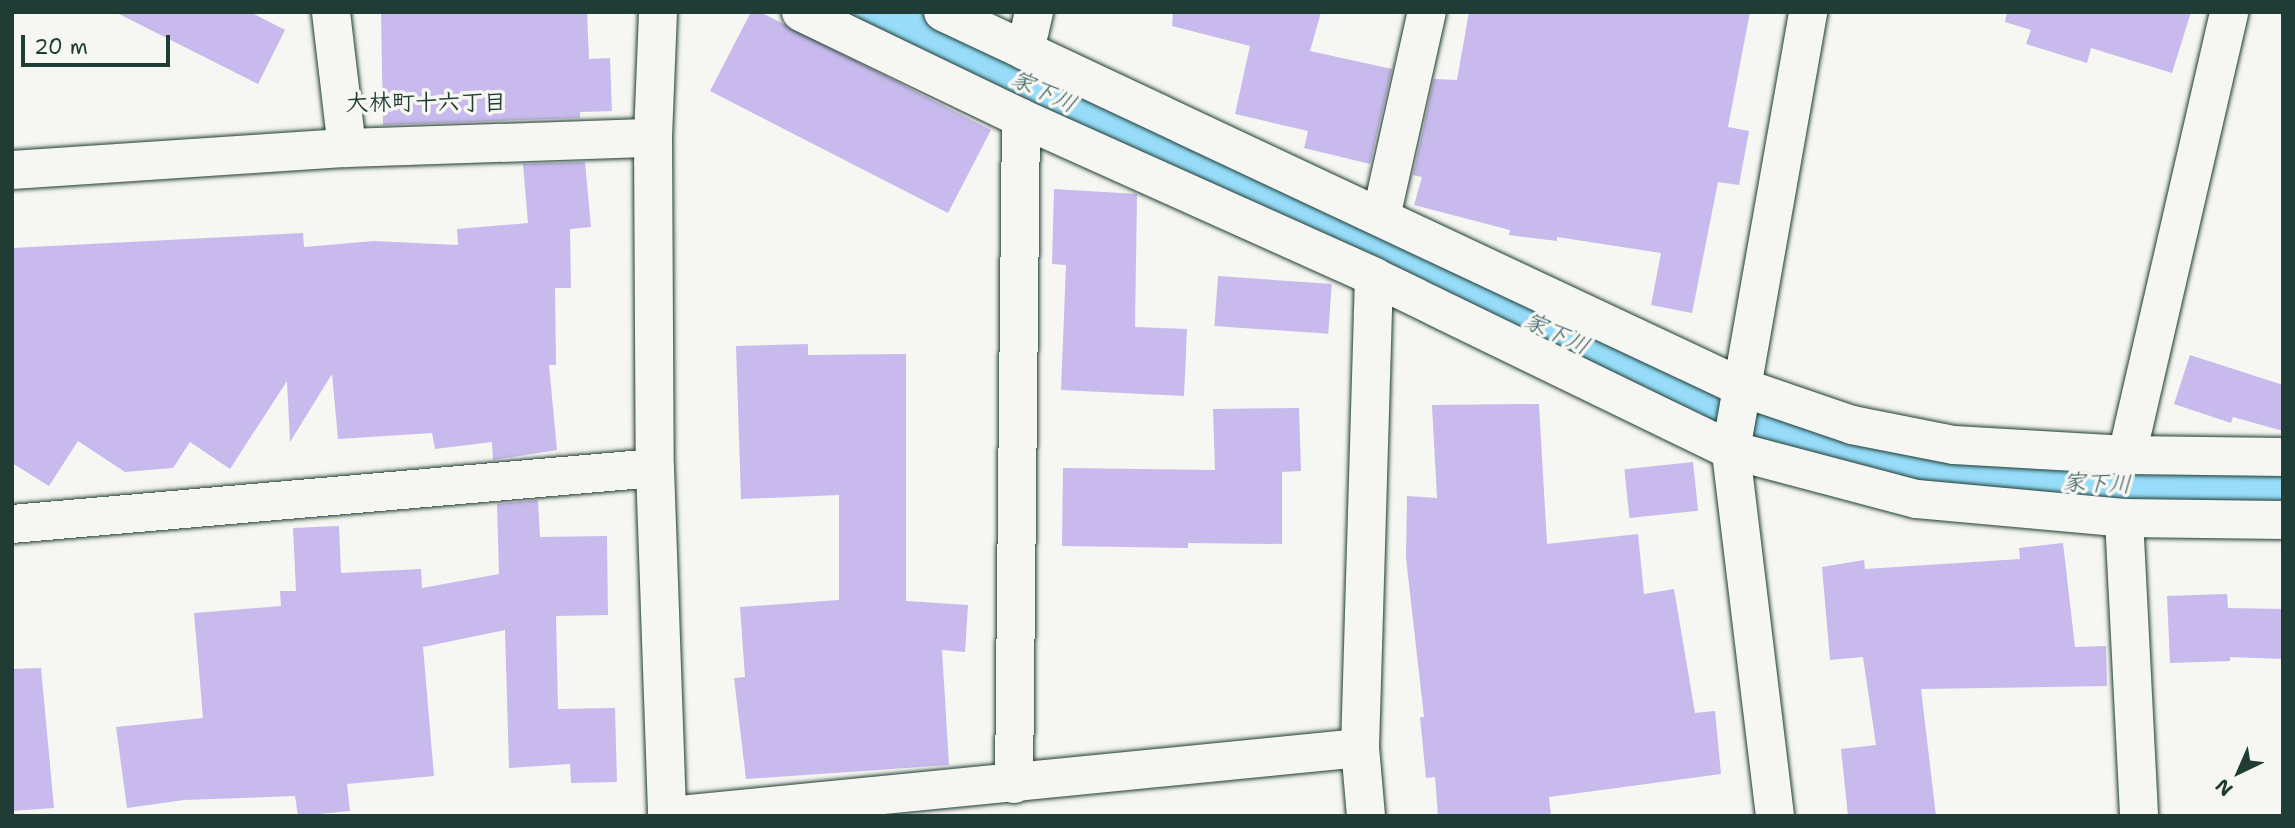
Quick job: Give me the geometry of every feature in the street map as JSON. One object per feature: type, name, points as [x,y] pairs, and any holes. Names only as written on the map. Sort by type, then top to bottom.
[{"type":"street","points":[[331,12],[347,148]]},
{"type":"street","points":[[659,12],[653,138],[655,468],[669,816],[1014,785],[1360,748]]},
{"type":"street","points":[[802,12],[1021,118],[1374,277],[1731,450],[1917,499],[2124,518],[2283,520]]},
{"type":"street","points":[[943,12],[1741,387],[1852,425],[1954,445],[2127,455],[2283,457]]},
{"type":"street","points":[[1025,51],[1034,12]]},
{"type":"street","points":[[1381,217],[1427,12]]},
{"type":"street","points":[[1775,816],[1731,450],[1808,12]]},
{"type":"street","points":[[2127,455],[2229,12]]},
{"type":"street","points":[[1014,785],[1021,118]]},
{"type":"street","points":[[12,170],[347,148],[653,138]]},
{"type":"street","points":[[1366,816],[1360,748],[1374,277]]},
{"type":"street","points":[[12,524],[655,468]]},
{"type":"street","points":[[2124,518],[2139,816]]},
{"type":"building","points":[[115,12],[250,12],[285,30],[258,84]]},
{"type":"building","points":[[381,12],[587,12],[589,59],[610,58],[612,111],[580,112],[580,118],[383,125]]},
{"type":"building","points":[[751,12],[760,12],[991,130],[948,213],[710,91]]},
{"type":"building","points":[[1173,12],[1321,12],[1310,51],[1392,69],[1370,164],[1304,148],[1308,131],[1235,114],[1250,46],[1172,26]]},
{"type":"building","points":[[1469,12],[1750,12],[1728,127],[1749,131],[1739,185],[1718,182],[1692,313],[1651,305],[1661,253],[1557,237],[1557,241],[1509,235],[1510,230],[1414,205],[1422,177],[1413,175],[1434,79],[1457,80]]},
{"type":"building","points":[[2007,12],[2191,12],[2172,73],[2091,48],[2087,63],[2026,44],[2031,30],[2005,22]]},
{"type":"building","points":[[585,162],[591,227],[570,229],[571,288],[555,288],[556,365],[549,365],[557,450],[493,460],[492,442],[435,449],[432,433],[338,439],[332,374],[290,442],[287,381],[230,469],[190,442],[173,468],[125,472],[78,441],[49,486],[12,463],[12,248],[303,233],[304,247],[374,241],[458,245],[457,229],[528,223],[523,164]]},
{"type":"building","points":[[1054,189],[1137,194],[1135,327],[1187,329],[1184,396],[1061,390],[1066,265],[1052,264]]},
{"type":"building","points":[[1218,276],[1332,284],[1328,334],[1215,326]]},
{"type":"building","points":[[808,344],[808,355],[906,354],[906,601],[968,605],[965,652],[942,650],[949,765],[746,779],[734,678],[745,677],[740,607],[839,600],[839,495],[741,499],[736,346]]},
{"type":"building","points":[[2190,355],[2283,385],[2283,431],[2233,417],[2231,423],[2174,404]]},
{"type":"building","points":[[1539,404],[1547,544],[1638,534],[1644,594],[1674,589],[1695,713],[1715,711],[1721,774],[1549,797],[1551,816],[1438,816],[1435,777],[1426,778],[1420,717],[1424,717],[1406,558],[1407,496],[1437,498],[1432,405]]},
{"type":"building","points":[[1299,408],[1301,471],[1282,472],[1282,544],[1188,543],[1188,548],[1062,546],[1063,468],[1215,470],[1213,409]]},
{"type":"building","points":[[1693,462],[1698,511],[1629,518],[1624,469]]},
{"type":"building","points":[[538,500],[540,537],[607,536],[608,615],[556,616],[558,709],[615,708],[617,782],[571,783],[570,764],[509,768],[505,630],[423,647],[434,776],[347,784],[350,811],[298,816],[295,796],[184,800],[127,808],[116,727],[203,718],[194,613],[281,606],[280,591],[296,591],[293,528],[339,526],[341,573],[421,569],[422,588],[499,574],[497,504]]},
{"type":"building","points":[[2063,543],[2075,647],[2106,646],[2107,686],[1921,689],[1936,816],[1848,816],[1841,749],[1876,745],[1863,657],[1830,660],[1822,567],[1864,560],[1865,569],[2020,559],[2019,548]]},
{"type":"building","points":[[2227,594],[2228,608],[2283,609],[2283,659],[2230,657],[2230,661],[2170,663],[2167,596]]},
{"type":"building","points":[[41,668],[54,808],[12,811],[12,669]]},
{"type":"waterway","name":"家下川","points":[[876,12],[1687,395],[1837,452],[1940,473],[2068,483],[2283,488]]},
{"type":"district","name":"大林町十六丁目","points":[[426,102]]}]
